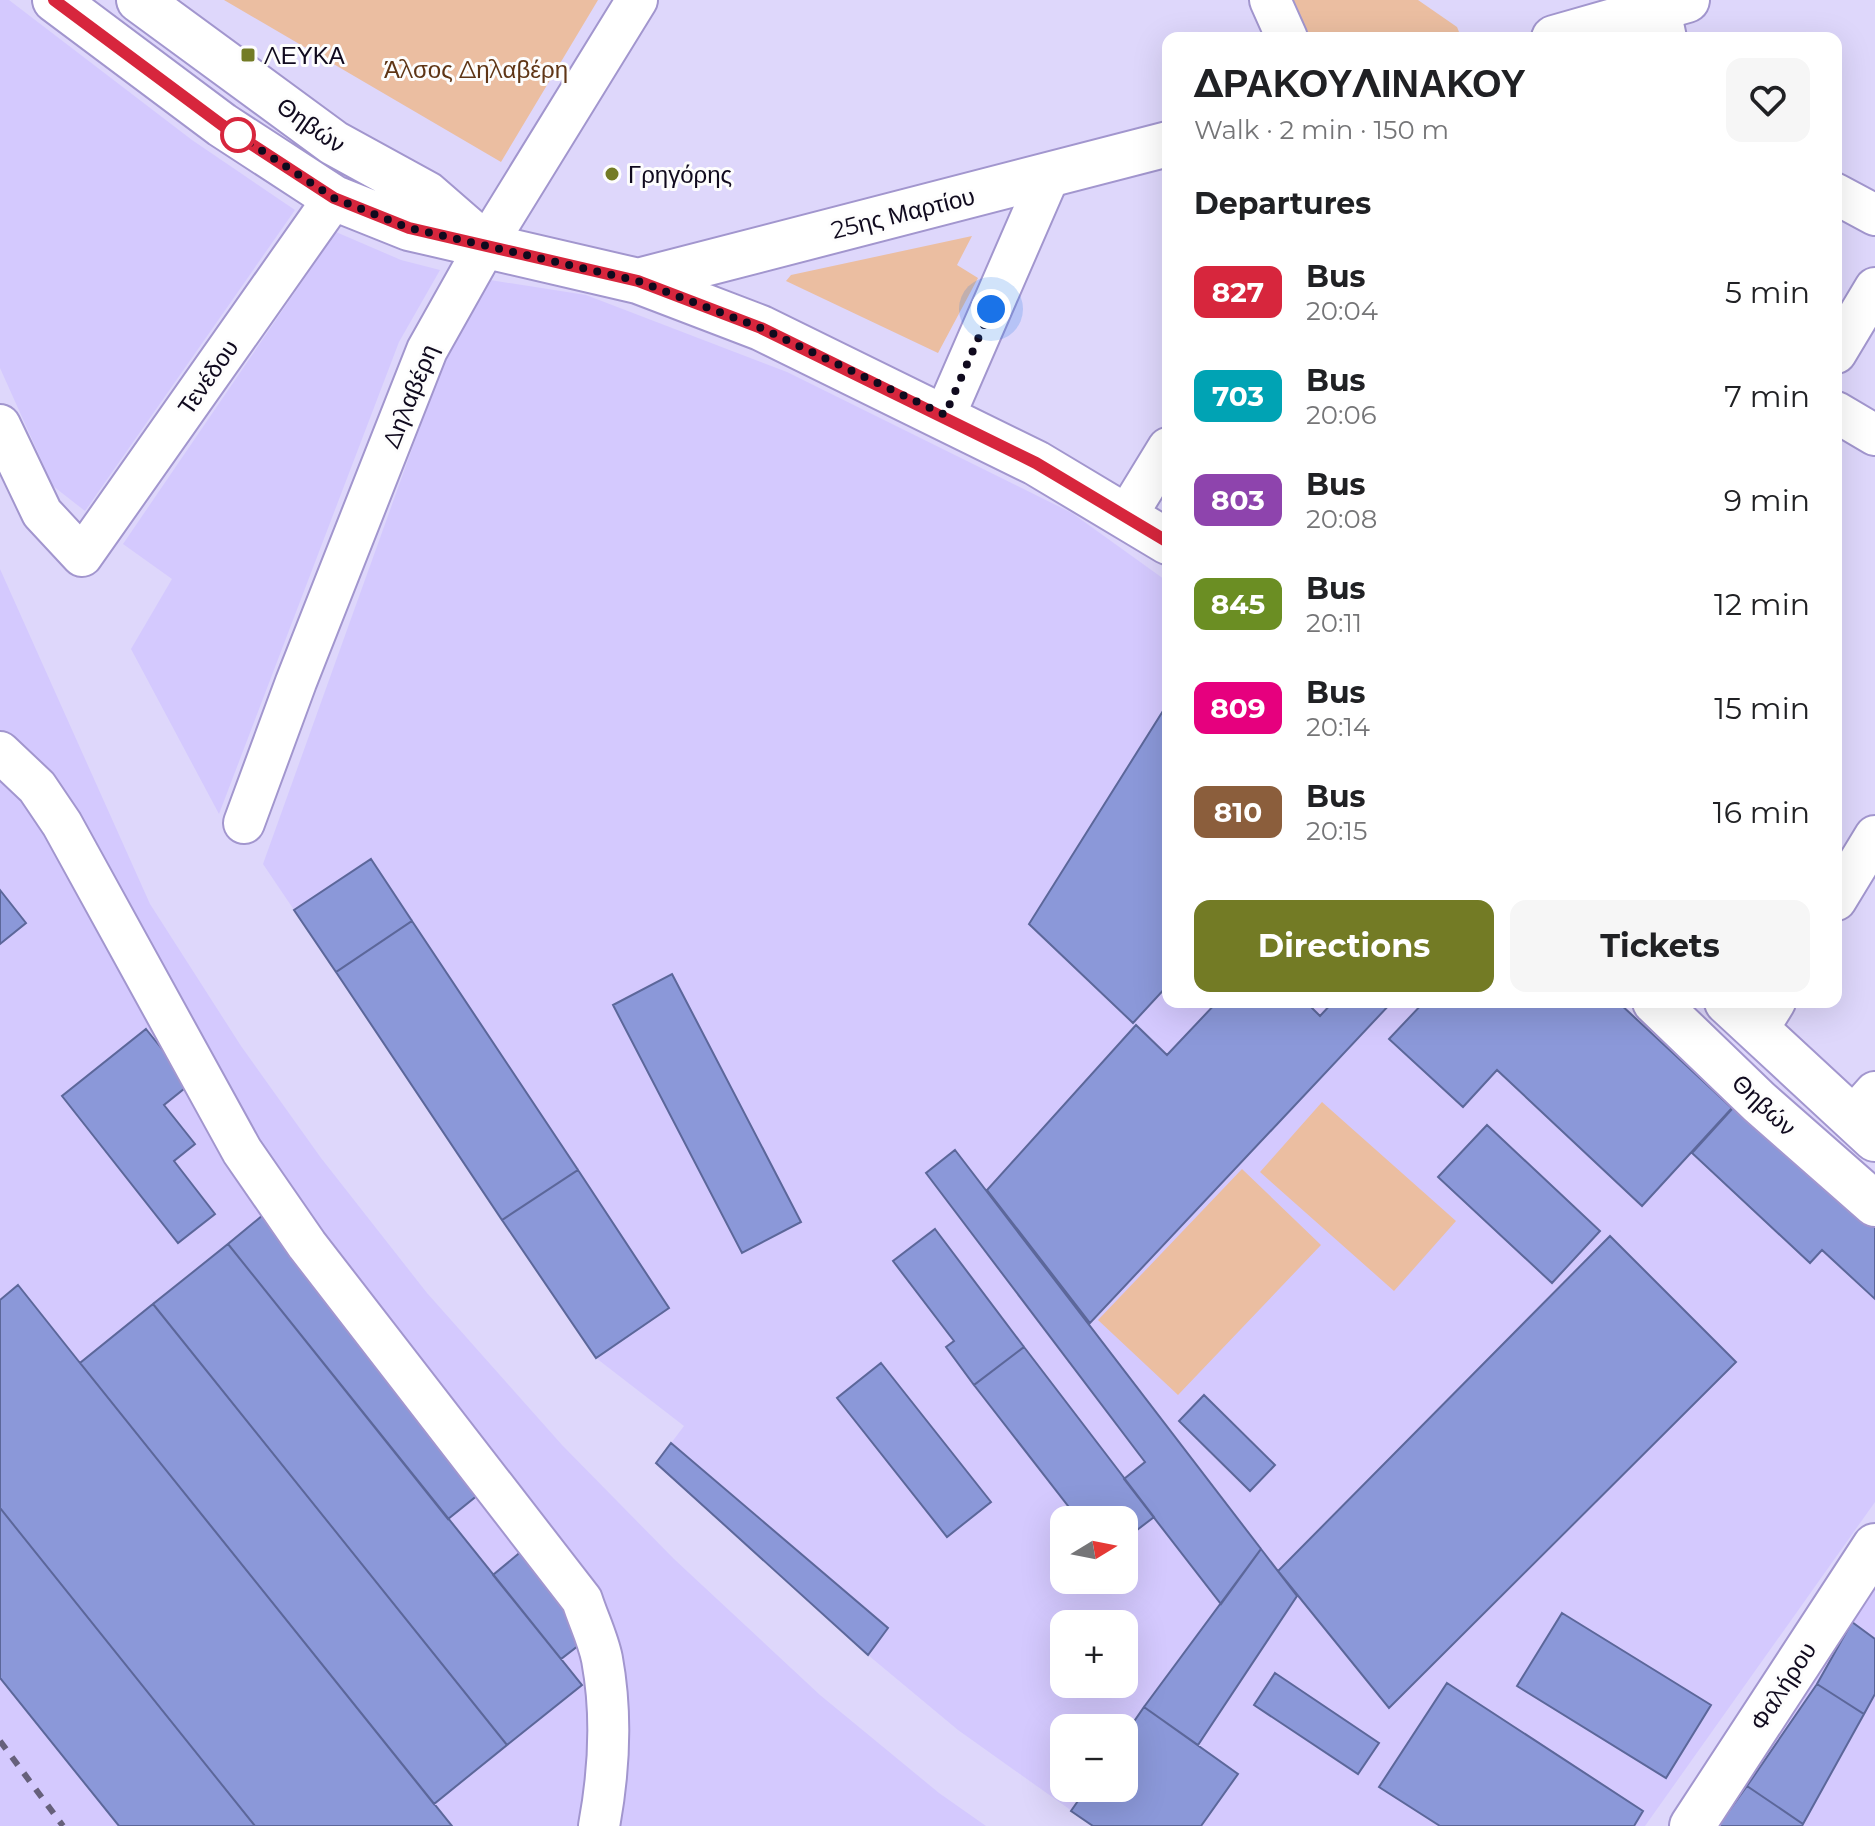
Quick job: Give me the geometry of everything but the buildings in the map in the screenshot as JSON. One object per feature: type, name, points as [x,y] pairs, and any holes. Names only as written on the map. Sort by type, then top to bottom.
[{"type":"main road","name":"Θηβών","points":[[55,0],[222,125],[334,198],[409,228],[638,281],[761,328],[945,415],[1127,515],[1162,538]]},
{"type":"main road","name":"Θηβών","points":[[139,0],[334,143],[427,194],[486,245]]},
{"type":"main road","points":[[1580,32],[1668,12]]},
{"type":"main road","name":"25ης Μαρτίου","points":[[638,281],[1162,146]]},
{"type":"main road","name":"Θηβών","points":[[1661,1008],[1759,1102],[1875,1204]]},
{"type":"main road","name":"Θηβών","points":[[1753,1012],[1867,1117]]},
{"type":"main road","name":"Φαλήρου","points":[[1692,1826],[1875,1546]]},
{"type":"street","name":"Δηλαβέρη","points":[[244,823],[427,350],[486,245],[637,0]]},
{"type":"street","points":[[1270,0],[1284,32]]},
{"type":"street","points":[[1596,0],[1668,12]]},
{"type":"street","points":[[945,415],[1049,176]]},
{"type":"street","points":[[1842,197],[1875,215]]},
{"type":"street","name":"Τενέδου","points":[[0,425],[42,513],[82,556],[334,198]]},
{"type":"street","points":[[1842,343],[1875,288]]},
{"type":"street","points":[[1842,416],[1875,435]]},
{"type":"street","points":[[1127,515],[1162,458]]},
{"type":"street","points":[[0,752],[37,787],[62,824],[250,1163],[307,1245],[582,1600],[602,1657],[608,1713],[606,1788],[599,1826]]},
{"type":"street","points":[[1842,890],[1875,836]]},
{"type":"shaded area","points":[[0,0],[9,0],[192,140],[295,210],[85,511],[53,486],[0,368]]},
{"type":"shaded area","points":[[336,232],[401,260],[440,270],[399,342],[219,814],[131,649],[172,579],[123,544]]},
{"type":"shaded area","points":[[490,280],[586,295],[787,372],[1072,513],[1162,578],[1162,1008],[1627,1008],[1875,1229],[1875,1502],[1645,1826],[1093,1826],[1059,1802],[1138,1802],[1138,1714],[1050,1714],[1050,1795],[958,1730],[868,1655],[656,1463],[684,1426],[596,1358],[263,864],[441,368],[464,320]]},
{"type":"shaded area","points":[[0,569],[150,904],[241,1046],[321,1158],[427,1293],[562,1445],[674,1559],[820,1695],[939,1793],[986,1826],[0,1826]]},
{"type":"shaded area","points":[[1875,1572],[1875,1826],[1701,1826]]},
{"type":"green space","name":"Άλσος Δηλαβέρη","points":[[224,0],[598,0],[501,162]]},
{"type":"green space","points":[[1292,0],[1418,0],[1457,27],[1459,32],[1306,32]]},
{"type":"green space","points":[[972,236],[957,265],[978,278],[938,353],[786,281],[791,275]]},
{"type":"green space","points":[[1322,1102],[1456,1221],[1394,1291],[1260,1172]]},
{"type":"green space","points":[[1242,1169],[1321,1245],[1178,1395],[1098,1320]]},
{"type":"railway","points":[[0,1741],[63,1826]]},
{"type":"bus line","name":"827","points":[[54,0],[222,125],[334,198],[409,228],[638,281],[761,328],[945,415],[1036,463],[1162,538]]},
{"type":"place","name":"ΛΕΥΚΑ","points":[[248,55]]},
{"type":"place","name":"Γρηγόρης","points":[[612,174]]},
{"type":"route","points":[[238,135],[334,198],[409,228],[638,281],[761,328],[945,415],[991,309]]}]
